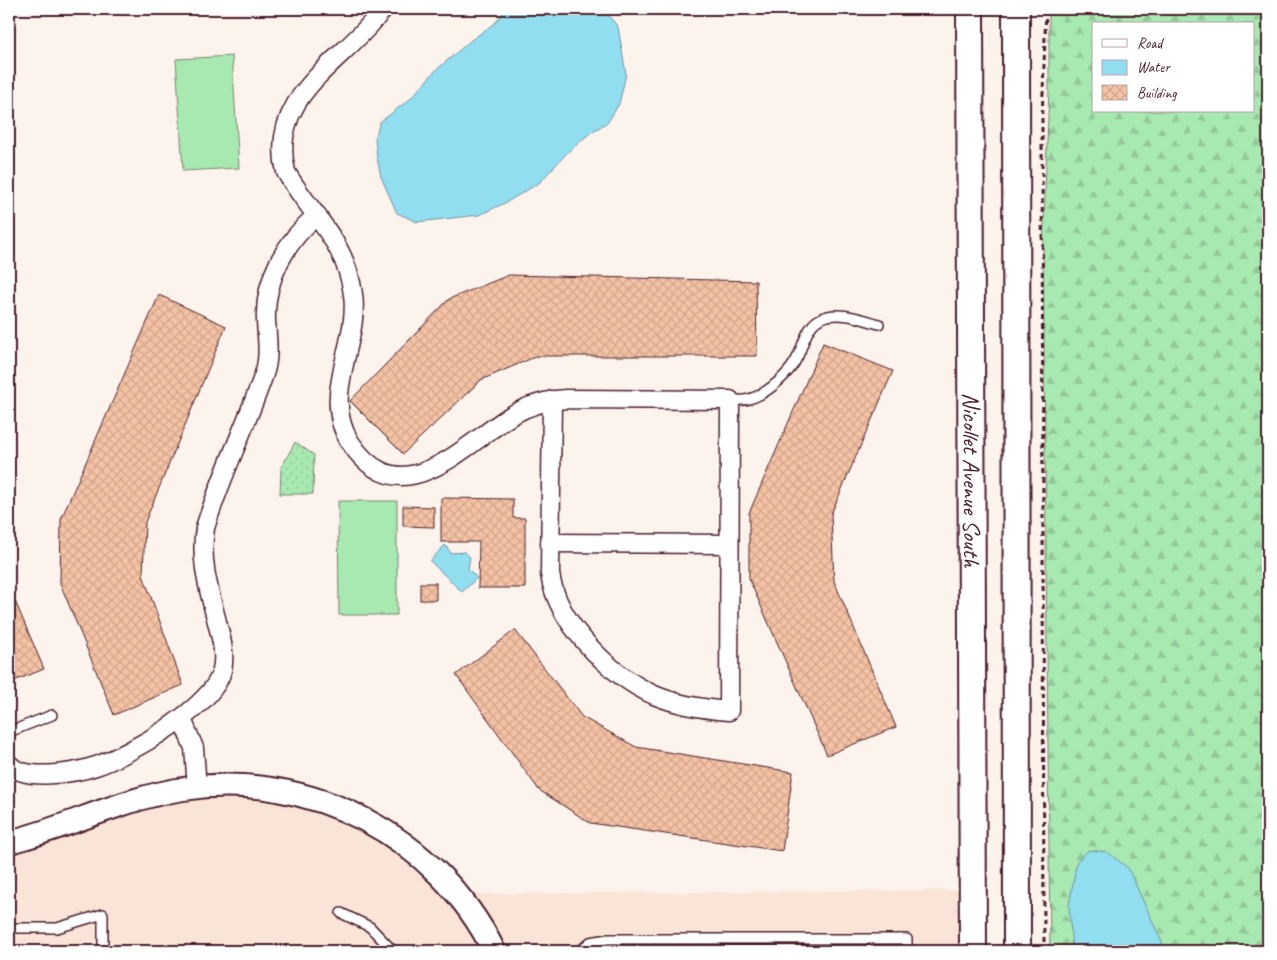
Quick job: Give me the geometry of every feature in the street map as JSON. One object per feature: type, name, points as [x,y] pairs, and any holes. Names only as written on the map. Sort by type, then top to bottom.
[{"type":"main road","name":"Nicollet Avenue South","points":[[970,9],[973,951]]},
{"type":"main road","name":"Nicollet Avenue South","points":[[1016,9],[1017,951]]},
{"type":"street","points":[[383,9],[308,86],[296,104],[286,128],[283,149],[286,172],[335,240],[343,257],[353,293],[354,324],[340,382],[339,408],[347,437],[366,462],[378,471],[390,476],[401,477],[429,470],[471,446],[513,415],[552,400],[730,400],[729,711],[690,706],[665,699],[630,681],[607,663],[582,637],[558,605],[552,589],[550,574],[552,400]]},
{"type":"street","points":[[9,764],[18,772],[29,774],[71,772],[96,766],[150,739],[182,719],[210,692],[222,672],[223,648],[204,570],[203,540],[209,514],[267,364],[266,320],[269,289],[289,243],[317,215]]},
{"type":"street","points":[[550,543],[729,544]]},
{"type":"street","points":[[182,719],[194,748],[197,788]]},
{"type":"street","points":[[9,842],[152,796],[197,788],[235,785],[261,787],[292,793],[346,809],[388,832],[417,853],[458,894],[476,918],[494,951]]},
{"type":"lane","points":[[730,400],[748,399],[768,389],[796,359],[808,331],[818,320],[833,316],[856,317],[879,324]]},
{"type":"lane","points":[[9,732],[52,716]]},
{"type":"lane","points":[[341,913],[370,927],[393,951]]},
{"type":"lane","points":[[9,928],[57,928],[103,914],[103,951]]},
{"type":"lane","points":[[580,951],[590,942],[608,939],[906,939],[907,951]]},
{"type":"path","points":[[1044,951],[1042,120],[1046,9]]},
{"type":"shaded area","points":[[183,789],[346,809],[458,894],[973,890],[973,951],[9,951],[9,842]]},
{"type":"green space","points":[[1049,9],[1268,9],[1268,951],[1050,951],[1043,247],[1049,89]]},
{"type":"green space","points":[[232,56],[239,168],[183,171],[176,59]]},
{"type":"green space","points":[[295,442],[314,455],[313,494],[280,494],[281,468]]},
{"type":"green space","points":[[338,501],[397,501],[397,615],[339,615]]},
{"type":"water","points":[[506,9],[604,10],[618,27],[626,74],[619,104],[608,122],[590,133],[566,154],[539,183],[507,202],[479,215],[417,222],[397,213],[381,177],[377,158],[375,139],[380,122],[410,99],[435,71],[496,22]]},
{"type":"water","points":[[445,545],[451,553],[465,552],[470,557],[468,569],[477,578],[462,592],[430,561]]},
{"type":"water","points":[[1089,850],[1107,852],[1128,868],[1166,951],[1072,951],[1069,905],[1077,861]]},
{"type":"building","points":[[509,275],[756,281],[757,356],[537,356],[481,380],[403,454],[350,401],[449,299]]},
{"type":"building","points":[[159,295],[226,326],[145,522],[143,575],[183,685],[114,715],[60,583],[61,519]]},
{"type":"building","points":[[823,343],[893,371],[831,514],[834,581],[896,727],[827,755],[749,579],[749,513]]},
{"type":"building","points":[[441,498],[513,499],[513,518],[525,518],[525,588],[478,588],[479,542],[441,542]]},
{"type":"building","points":[[403,506],[434,507],[434,527],[403,526]]},
{"type":"building","points":[[420,583],[436,583],[436,600],[420,600]]},
{"type":"building","points":[[15,601],[44,669],[9,683],[9,604]]},
{"type":"building","points":[[515,630],[582,717],[636,747],[793,772],[782,851],[590,823],[539,790],[456,675]]}]
